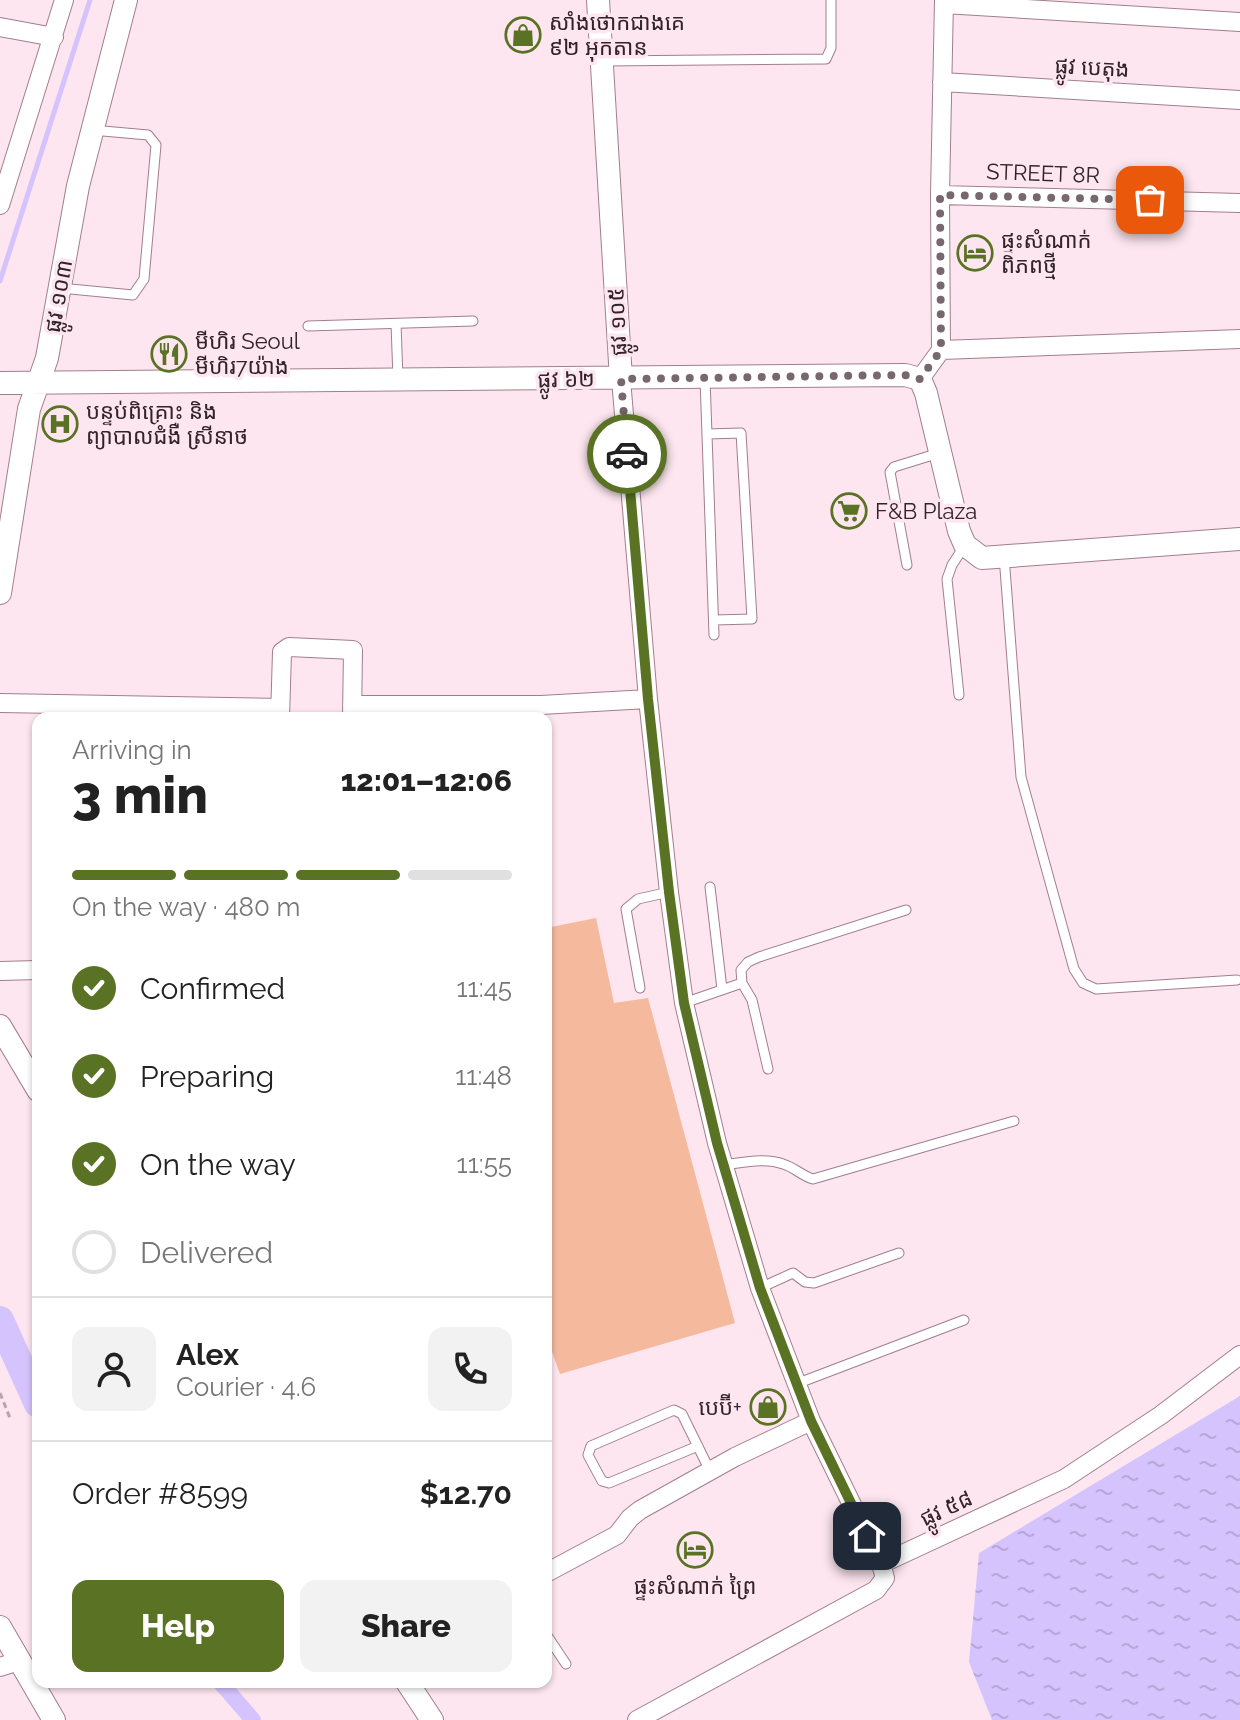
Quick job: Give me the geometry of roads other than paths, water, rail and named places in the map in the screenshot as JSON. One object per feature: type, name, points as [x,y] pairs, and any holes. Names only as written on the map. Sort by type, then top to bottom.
[{"type":"street","points":[[0,205],[64,0]]},
{"type":"street","name":"ផ្លូវ ១០៣","points":[[0,593],[29,409],[47,358],[78,186],[126,0]]},
{"type":"street","name":"ផ្លូវ ១០៥","points":[[598,0],[621,379],[648,699],[684,1003],[723,1165],[760,1288],[811,1421],[881,1564]]},
{"type":"street","points":[[1240,22],[944,2],[941,350],[920,379],[959,531],[965,545],[982,558],[1240,539]]},
{"type":"street","points":[[0,27],[54,37]]},
{"type":"street","name":"ផ្លូវ បេតុង","points":[[942,82],[1240,100]]},
{"type":"street","points":[[0,141],[19,145]]},
{"type":"street","name":"STREET 8R","points":[[940,195],[1240,203]]},
{"type":"street","points":[[941,350],[1240,339]]},
{"type":"street","name":"ផ្លូវ ៦២","points":[[0,383],[905,375],[920,379]]},
{"type":"street","points":[[280,712],[282,652],[289,647],[353,650],[352,712],[541,712],[648,699]]},
{"type":"street","points":[[0,703],[146,712]]},
{"type":"street","points":[[0,971],[32,970]]},
{"type":"street","points":[[0,1026],[32,1080]]},
{"type":"street","name":"ផ្លូវ ៥៨","points":[[881,1564],[1064,1479],[1161,1415],[1240,1355]]},
{"type":"street","points":[[552,1570],[617,1535],[640,1510],[811,1421]]},
{"type":"street","points":[[637,1720],[876,1590],[885,1578],[881,1564]]},
{"type":"street","points":[[0,1627],[9,1664],[54,1720]]},
{"type":"street","points":[[415,1688],[432,1720]]},
{"type":"lane","points":[[603,61],[826,59],[831,48],[831,0]]},
{"type":"lane","points":[[58,287],[133,295],[144,279],[156,145],[148,135],[92,130]]},
{"type":"lane","points":[[308,326],[473,321]]},
{"type":"lane","points":[[396,324],[398,381]]},
{"type":"lane","points":[[705,378],[714,635]]},
{"type":"lane","points":[[707,434],[741,433],[752,619],[714,620]]},
{"type":"lane","points":[[907,565],[890,472],[894,467],[940,452]]},
{"type":"lane","points":[[959,695],[947,579],[965,545]]},
{"type":"lane","points":[[1004,556],[1021,777],[1074,969],[1083,983],[1096,989],[1237,980]]},
{"type":"lane","points":[[710,887],[722,989]]},
{"type":"lane","points":[[640,988],[626,909],[638,899],[669,892]]},
{"type":"lane","points":[[768,1069],[752,1000],[742,983],[741,970],[759,957],[906,910]]},
{"type":"lane","points":[[684,1003],[742,983]]},
{"type":"lane","points":[[723,1165],[772,1161],[787,1164],[813,1179],[1014,1121]]},
{"type":"lane","points":[[760,1288],[793,1273],[800,1280],[814,1283],[899,1253]]},
{"type":"lane","points":[[796,1384],[964,1320]]},
{"type":"lane","points":[[698,1446],[609,1483],[602,1481],[588,1455],[591,1446],[674,1410],[682,1414],[698,1446],[710,1471]]},
{"type":"lane","points":[[552,1643],[566,1664]]},
{"type":"water","points":[[1240,1396],[1240,1720],[992,1720],[969,1662],[979,1553]]},
{"type":"waterway","points":[[0,281],[90,0]]},
{"type":"waterway","points":[[0,1320],[32,1391]]},
{"type":"waterway","points":[[225,1688],[253,1720]]},
{"type":"place","name":"សាំងថោកជាងគេ ៩២ អុកតាន","points":[[523,35]]},
{"type":"place","name":"ផ្ទះសំណាក់ ពិភពថ្មី","points":[[975,253]]},
{"type":"place","name":"មីហិរ Seoul មីហិរ7យ៉ាង","points":[[169,354]]},
{"type":"place","name":"បន្ទប់ពិគ្រោះ និង ព្យាបាលជំងឺ ស្រីនាថ","points":[[60,424]]},
{"type":"place","name":"F&B Plaza","points":[[849,511]]},
{"type":"place","name":"បេប៊ី+","points":[[768,1407]]},
{"type":"place","name":"ផ្ទះសំណាក់ ព្រៃ","points":[[695,1550]]}]
